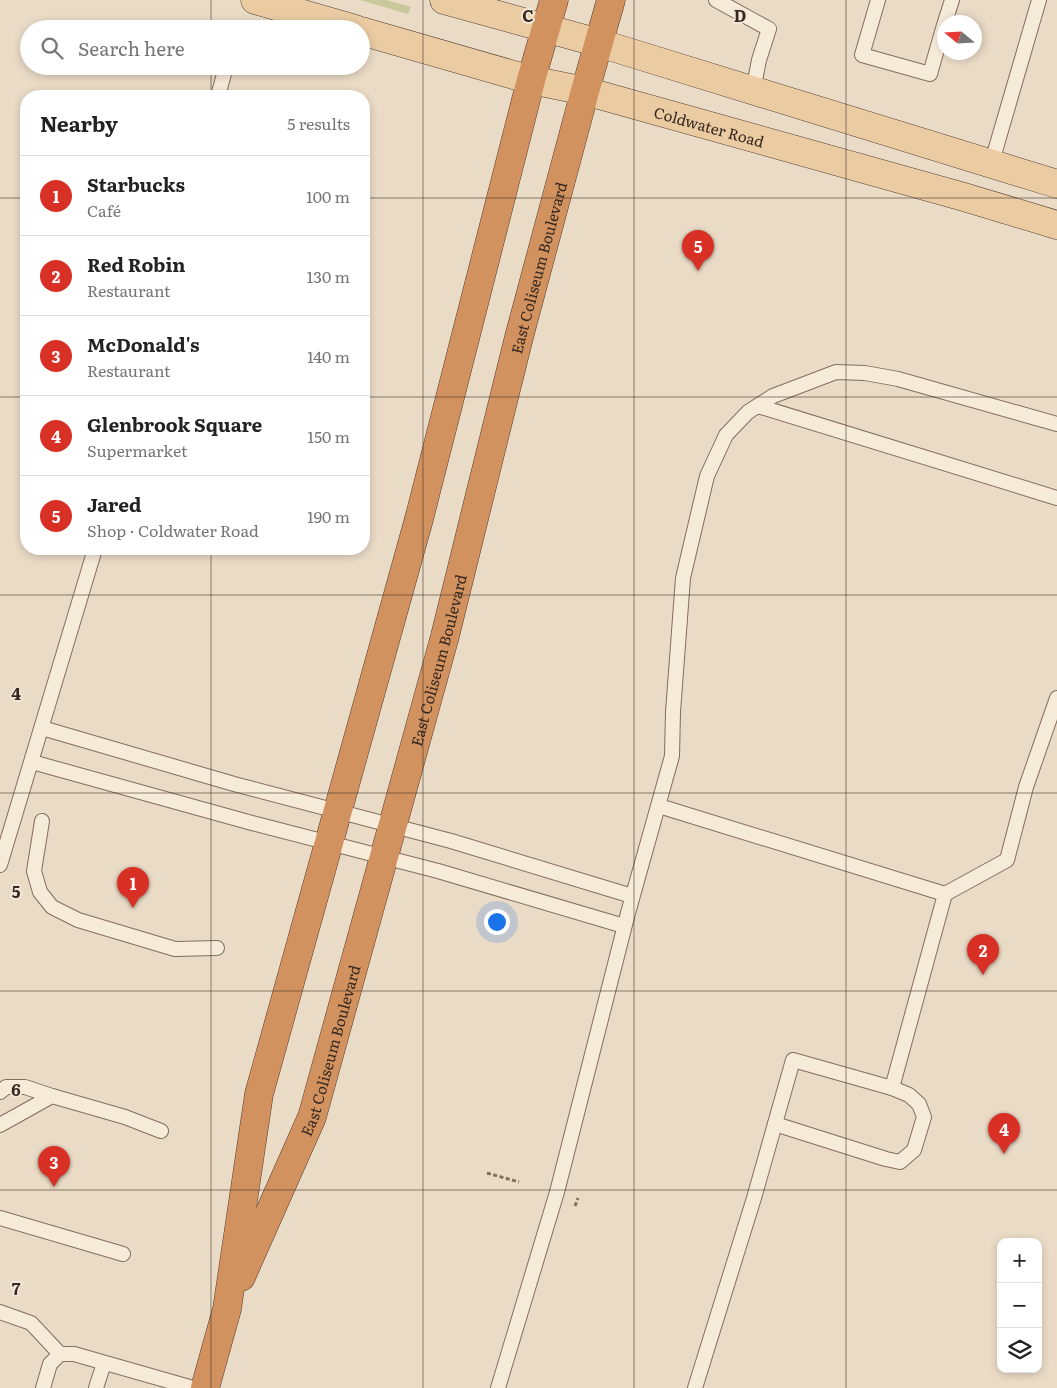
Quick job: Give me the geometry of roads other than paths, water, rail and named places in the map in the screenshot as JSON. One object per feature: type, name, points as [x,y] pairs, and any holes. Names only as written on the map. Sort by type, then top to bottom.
[{"type":"highway","name":"East Coliseum Boulevard","points":[[205,1388],[227,1309],[259,1094],[419,519],[554,0]]},
{"type":"highway","name":"East Coliseum Boulevard","points":[[227,1309],[312,1117],[445,636],[519,337],[611,0]]},
{"type":"main road","points":[[255,0],[324,20]]},
{"type":"main road","points":[[444,0],[546,28],[1057,184]]},
{"type":"main road","name":"Coldwater Road","points":[[370,34],[532,80],[585,91],[964,197],[1057,225]]},
{"type":"lane","points":[[716,0],[769,29],[759,60],[753,91]]},
{"type":"lane","points":[[878,0],[862,55],[930,74],[937,51]]},
{"type":"lane","points":[[948,15],[952,0]]},
{"type":"lane","points":[[991,165],[1039,0]]},
{"type":"lane","points":[[220,90],[224,75]]},
{"type":"lane","points":[[498,1388],[556,1192],[624,926],[672,756],[673,712],[683,578],[707,476],[726,435],[748,412],[773,396],[836,372],[865,373],[898,378],[1057,424]]},
{"type":"lane","points":[[758,406],[1057,498]]},
{"type":"lane","points":[[0,865],[93,555]]},
{"type":"lane","points":[[659,806],[945,894],[1008,860],[1026,787],[1057,698]]},
{"type":"lane","points":[[42,728],[234,784],[451,841],[632,896]]},
{"type":"lane","points":[[32,762],[384,857],[624,926]]},
{"type":"lane","points":[[42,821],[34,871],[40,892],[52,907],[78,920],[175,949],[216,948]]},
{"type":"lane","points":[[892,1088],[945,894]]},
{"type":"lane","points":[[695,1388],[754,1198],[793,1060],[892,1088],[910,1095],[919,1104],[924,1117],[914,1150],[900,1162],[775,1124]]},
{"type":"lane","points":[[0,1092],[6,1087],[25,1087],[125,1117],[161,1131]]},
{"type":"lane","points":[[0,1125],[52,1096]]},
{"type":"lane","points":[[0,1218],[123,1254]]},
{"type":"lane","points":[[0,1328],[2,1313],[32,1323],[60,1354]]},
{"type":"lane","points":[[43,1388],[50,1364],[60,1354],[74,1354],[193,1388]]},
{"type":"lane","points":[[96,1388],[104,1363]]},
{"type":"place","name":"Jared","points":[[698,271]]},
{"type":"place","name":"Starbucks","points":[[133,908]]},
{"type":"place","name":"Red Robin","points":[[983,975]]},
{"type":"place","name":"Glenbrook Square","points":[[1004,1154]]},
{"type":"place","name":"McDonald's","points":[[54,1187]]}]
